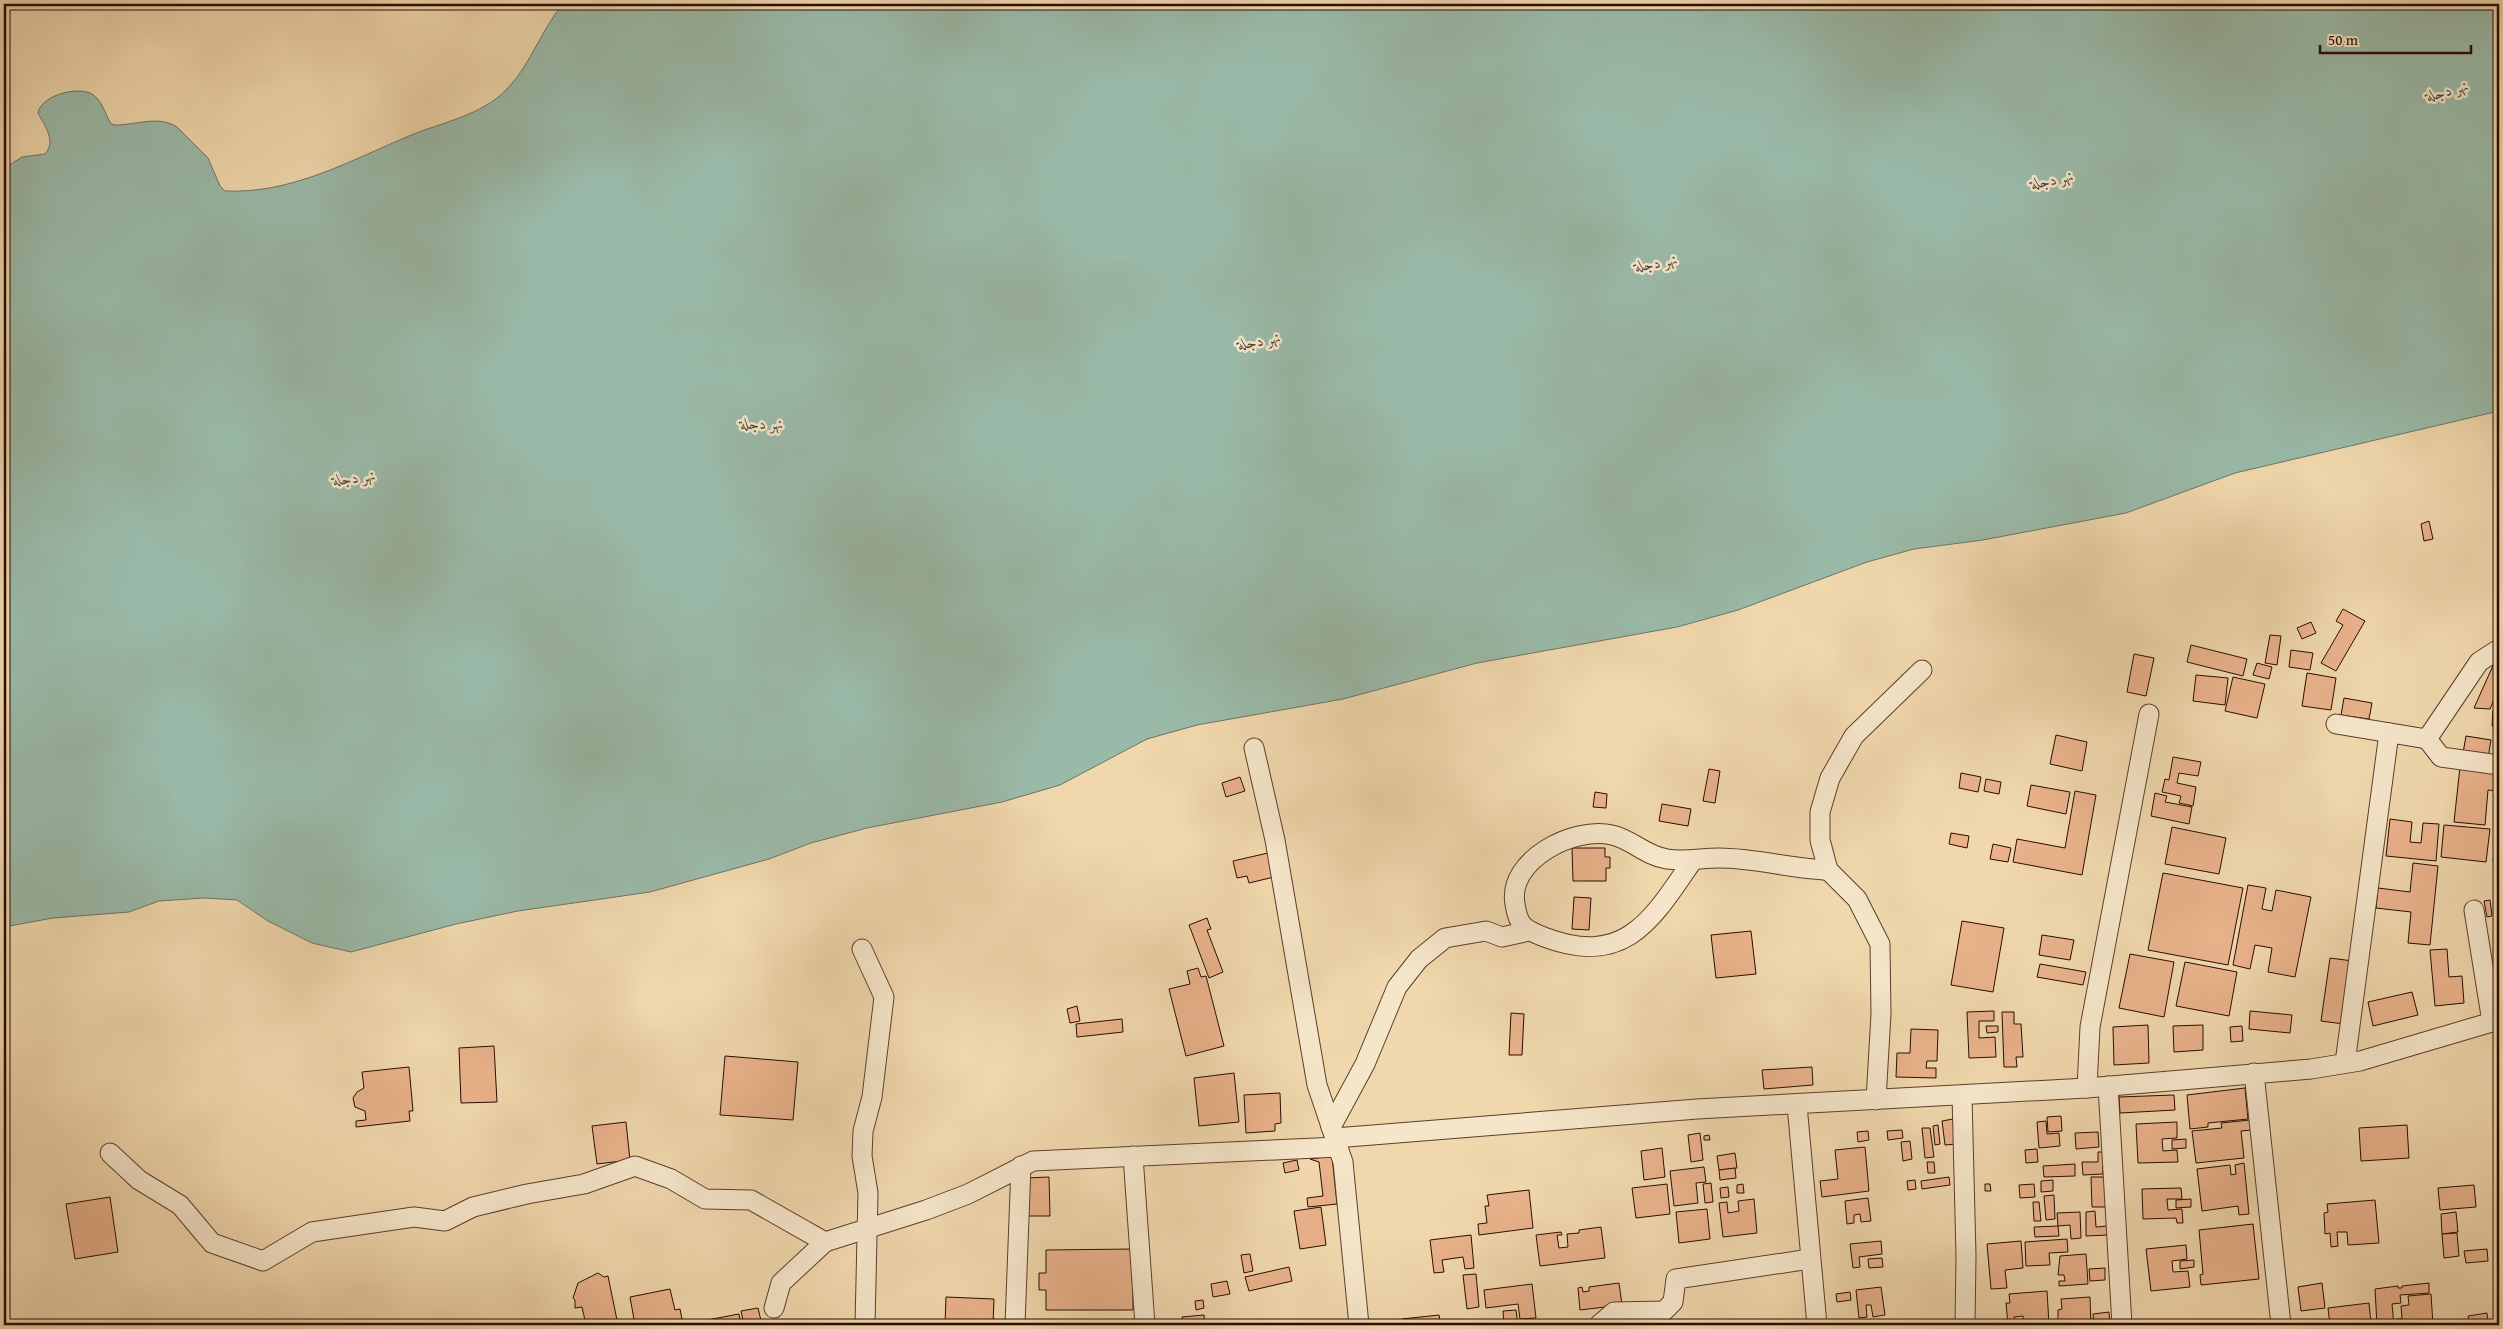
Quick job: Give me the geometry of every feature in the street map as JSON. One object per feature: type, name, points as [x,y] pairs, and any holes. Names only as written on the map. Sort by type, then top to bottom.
[{"type":"street","points":[[2427,739],[2479,662],[2499,649]]},
{"type":"street","points":[[1876,1100],[1880,1014],[1880,944],[1857,899],[1828,870],[1820,840],[1820,812],[1830,778],[1854,736],[1922,670]]},
{"type":"street","points":[[2087,1088],[2090,1027],[2149,714]]},
{"type":"street","points":[[2336,724],[2427,739],[2441,757],[2499,766]]},
{"type":"street","points":[[2345,1063],[2389,732]]},
{"type":"street","points":[[1254,748],[1275,840],[1317,1085],[1343,1162],[1359,1325]]},
{"type":"street","points":[[1693,860],[1664,902],[1624,940],[1603,947],[1578,947],[1529,931],[1519,923],[1514,902],[1515,882],[1531,862],[1560,841],[1584,835],[1612,835],[1647,853],[1666,860],[1720,858],[1807,870],[1828,870]]},
{"type":"street","points":[[774,1308],[781,1283],[825,1242],[968,1194],[1033,1161],[1133,1156],[1335,1137],[1697,1109],[2087,1088],[2345,1063],[2434,1041],[2495,1021],[2474,910]]},
{"type":"street","points":[[1335,1137],[1397,987],[1419,959],[1445,938],[1486,931],[1502,937],[1529,931]]},
{"type":"street","points":[[862,949],[884,997],[872,1097],[863,1132],[862,1156],[868,1193],[865,1325]]},
{"type":"street","points":[[2254,1073],[2281,1325]]},
{"type":"street","points":[[2108,1086],[2122,1325]]},
{"type":"street","points":[[1962,1095],[1966,1256],[1965,1325]]},
{"type":"street","points":[[1797,1105],[1817,1325]]},
{"type":"street","points":[[110,1153],[139,1180],[180,1204],[212,1243],[263,1261],[312,1232],[414,1217],[444,1221],[473,1207],[584,1184],[634,1166],[671,1179],[705,1199],[751,1200],[825,1242]]},
{"type":"street","points":[[1133,1156],[1145,1325]]},
{"type":"street","points":[[1015,1325],[1021,1166]]},
{"type":"street","points":[[1599,1325],[1614,1312],[1664,1311],[1673,1302],[1676,1279],[1810,1259]]},
{"type":"water","name":"نهر دجلة","points":[[563,4],[2499,4],[2499,411],[2235,473],[2126,513],[1983,540],[1914,549],[1867,562],[1738,610],[1677,627],[1477,663],[1343,699],[1197,725],[1147,739],[1060,785],[1002,802],[867,828],[811,843],[769,859],[650,892],[518,911],[456,924],[351,952],[312,943],[268,921],[237,900],[204,898],[159,901],[129,912],[53,918],[4,927],[4,164],[11,164],[22,157],[45,154],[50,144],[50,138],[38,113],[41,107],[53,97],[78,91],[92,94],[101,103],[111,124],[123,125],[155,121],[170,123],[177,127],[208,158],[220,186],[225,191],[250,191],[297,182],[473,112],[497,98],[523,69],[548,25]]},
{"type":"building","points":[[2429,521],[2433,539],[2424,541],[2421,524]]},
{"type":"building","points":[[2343,609],[2365,621],[2336,671],[2321,663],[2343,625],[2336,621]]},
{"type":"building","points":[[2311,622],[2316,633],[2302,639],[2297,628]]},
{"type":"building","points":[[2270,635],[2281,636],[2277,665],[2265,663]]},
{"type":"building","points":[[2191,645],[2247,659],[2243,676],[2187,662]]},
{"type":"building","points":[[2291,650],[2313,653],[2310,670],[2289,667]]},
{"type":"building","points":[[2134,654],[2154,658],[2146,696],[2127,692]]},
{"type":"building","points":[[2495,661],[2499,663],[2499,688],[2490,709],[2474,708]]},
{"type":"building","points":[[2257,663],[2272,667],[2269,679],[2253,675]]},
{"type":"building","points":[[2307,673],[2336,678],[2331,710],[2302,706]]},
{"type":"building","points":[[2196,675],[2228,678],[2225,705],[2193,701]]},
{"type":"building","points":[[2233,677],[2265,684],[2257,718],[2225,711]]},
{"type":"building","points":[[2344,698],[2372,703],[2369,719],[2341,715]]},
{"type":"building","points":[[2493,710],[2499,711],[2499,727],[2492,726]]},
{"type":"building","points":[[2056,735],[2087,742],[2082,771],[2050,764]]},
{"type":"building","points":[[2466,736],[2491,740],[2488,758],[2463,753]]},
{"type":"building","points":[[2173,757],[2201,762],[2198,776],[2179,773],[2177,783],[2196,787],[2193,806],[2179,803],[2181,796],[2162,792],[2165,779],[2169,780]]},
{"type":"building","points":[[2460,767],[2499,771],[2499,791],[2488,790],[2485,825],[2454,822]]},
{"type":"building","points":[[1709,769],[1720,771],[1715,803],[1703,801]]},
{"type":"building","points":[[1961,773],[1981,777],[1978,792],[1959,788]]},
{"type":"building","points":[[1240,777],[1245,791],[1226,797],[1222,783]]},
{"type":"building","points":[[1986,779],[2001,782],[1999,794],[1984,791]]},
{"type":"building","points":[[2031,785],[2070,792],[2066,814],[2027,806]]},
{"type":"building","points":[[2075,791],[2096,795],[2082,875],[2013,862],[2017,839],[2065,848]]},
{"type":"building","points":[[1595,792],[1607,794],[1606,808],[1593,807]]},
{"type":"building","points":[[2155,793],[2167,796],[2165,802],[2192,807],[2189,824],[2151,816]]},
{"type":"building","points":[[1662,804],[1691,809],[1688,826],[1659,821]]},
{"type":"building","points":[[2390,819],[2412,822],[2410,842],[2421,843],[2423,823],[2439,824],[2436,861],[2386,856]]},
{"type":"building","points":[[2444,825],[2490,829],[2486,862],[2441,857]]},
{"type":"building","points":[[2172,827],[2226,838],[2219,874],[2165,864]]},
{"type":"building","points":[[1951,833],[1969,836],[1967,848],[1949,844]]},
{"type":"building","points":[[2496,835],[2499,836],[2499,862],[2493,861]]},
{"type":"building","points":[[1993,844],[2011,848],[2008,862],[1990,859]]},
{"type":"building","points":[[1572,848],[1605,848],[1605,857],[1610,857],[1610,868],[1606,868],[1606,881],[1573,881]]},
{"type":"building","points":[[1268,853],[1278,876],[1249,883],[1247,876],[1237,878],[1233,861]]},
{"type":"building","points":[[2413,863],[2438,866],[2430,945],[2408,943],[2411,912],[2376,908],[2378,888],[2410,892]]},
{"type":"building","points":[[2163,873],[2243,888],[2228,965],[2148,950]]},
{"type":"building","points":[[2248,885],[2266,888],[2262,909],[2272,911],[2276,890],[2311,897],[2295,977],[2268,972],[2272,948],[2255,945],[2250,969],[2233,965]]},
{"type":"building","points":[[1574,897],[1591,898],[1589,930],[1572,929]]},
{"type":"building","points":[[2490,900],[2492,916],[2487,917],[2484,901]]},
{"type":"building","points":[[1207,918],[1211,929],[1207,930],[1223,972],[1209,978],[1189,925]]},
{"type":"building","points":[[1962,921],[2004,928],[1993,992],[1951,985]]},
{"type":"building","points":[[1751,931],[1756,974],[1716,978],[1711,935]]},
{"type":"building","points":[[2042,935],[2074,940],[2070,960],[2039,955]]},
{"type":"building","points":[[2447,949],[2449,977],[2462,976],[2464,1003],[2435,1006],[2430,950]]},
{"type":"building","points":[[2130,954],[2174,962],[2164,1017],[2119,1008]]},
{"type":"building","points":[[2330,958],[2353,961],[2344,1024],[2321,1021]]},
{"type":"building","points":[[2185,962],[2237,972],[2229,1016],[2176,1006]]},
{"type":"building","points":[[2040,964],[2086,972],[2083,985],[2037,977]]},
{"type":"building","points":[[1198,968],[1201,977],[1206,976],[1224,1046],[1186,1056],[1169,989],[1190,984],[1187,971]]},
{"type":"building","points":[[2412,992],[2418,1015],[2373,1026],[2368,1002]]},
{"type":"building","points":[[1077,1006],[1080,1021],[1070,1023],[1067,1009]]},
{"type":"building","points":[[1994,1011],[1994,1021],[1979,1021],[1979,1038],[1995,1037],[1996,1057],[1969,1058],[1967,1012]]},
{"type":"building","points":[[2250,1011],[2292,1015],[2290,1033],[2249,1029]]},
{"type":"building","points":[[2002,1012],[2014,1012],[2014,1024],[2021,1024],[2023,1057],[2016,1057],[2017,1067],[2004,1067]]},
{"type":"building","points":[[1511,1013],[1524,1014],[1522,1055],[1509,1055]]},
{"type":"building","points":[[1122,1019],[1123,1032],[1077,1037],[1076,1024]]},
{"type":"building","points":[[2148,1025],[2149,1063],[2114,1065],[2113,1027]]},
{"type":"building","points":[[2203,1025],[2203,1050],[2174,1052],[2173,1026]]},
{"type":"building","points":[[1986,1026],[1998,1026],[1998,1032],[1987,1033]]},
{"type":"building","points":[[2242,1026],[2243,1041],[2231,1042],[2230,1027]]},
{"type":"building","points":[[1911,1029],[1938,1030],[1937,1061],[1927,1061],[1926,1068],[1936,1068],[1936,1078],[1896,1077],[1897,1053],[1910,1053]]},
{"type":"building","points":[[494,1046],[497,1102],[461,1103],[459,1048]]},
{"type":"building","points":[[725,1056],[798,1062],[793,1120],[720,1115]]},
{"type":"building","points":[[409,1067],[413,1111],[409,1111],[410,1121],[356,1127],[356,1121],[366,1120],[365,1111],[355,1107],[353,1098],[357,1092],[364,1088],[362,1072]]},
{"type":"building","points":[[1812,1067],[1813,1085],[1764,1089],[1762,1070]]},
{"type":"building","points":[[1234,1073],[1239,1122],[1199,1126],[1194,1078]]},
{"type":"building","points":[[2495,1087],[2499,1087],[2499,1111],[2498,1111]]},
{"type":"building","points":[[2245,1088],[2248,1119],[2208,1123],[2208,1127],[2190,1129],[2187,1095]]},
{"type":"building","points":[[1280,1093],[1281,1123],[1275,1124],[1275,1131],[1246,1133],[1244,1095]]},
{"type":"building","points":[[2174,1095],[2175,1110],[2120,1113],[2119,1097]]},
{"type":"building","points":[[2061,1116],[2062,1131],[2048,1132],[2047,1117]]},
{"type":"building","points":[[1953,1119],[1956,1144],[1945,1145],[1942,1121]]},
{"type":"building","points":[[2250,1120],[2252,1130],[2241,1131],[2244,1158],[2196,1163],[2192,1131],[2222,1128],[2221,1123]]},
{"type":"building","points":[[2046,1121],[2047,1134],[2059,1133],[2060,1146],[2039,1148],[2037,1122]]},
{"type":"building","points":[[626,1122],[630,1160],[597,1164],[592,1126]]},
{"type":"building","points":[[2177,1122],[2177,1138],[2162,1139],[2163,1151],[2177,1150],[2178,1162],[2138,1163],[2136,1124]]},
{"type":"building","points":[[1938,1125],[1940,1144],[1935,1145],[1933,1126]]},
{"type":"building","points":[[2407,1125],[2409,1158],[2361,1161],[2359,1128]]},
{"type":"building","points":[[1922,1128],[1930,1128],[1934,1157],[1925,1158]]},
{"type":"building","points":[[1902,1130],[1903,1138],[1888,1140],[1887,1131]]},
{"type":"building","points":[[1868,1131],[1869,1140],[1858,1142],[1857,1132]]},
{"type":"building","points":[[2098,1132],[2099,1147],[2076,1149],[2075,1133]]},
{"type":"building","points":[[1700,1133],[1703,1160],[1691,1162],[1688,1135]]},
{"type":"building","points":[[1709,1135],[1710,1140],[1704,1140],[1704,1136]]},
{"type":"building","points":[[2186,1139],[2186,1148],[2172,1149],[2172,1140]]},
{"type":"building","points":[[1910,1141],[1912,1159],[1903,1161],[1901,1142]]},
{"type":"building","points":[[1865,1147],[1869,1191],[1822,1197],[1820,1181],[1838,1179],[1835,1150]]},
{"type":"building","points":[[1662,1148],[1665,1177],[1644,1180],[1641,1151]]},
{"type":"building","points":[[2037,1149],[2038,1162],[2026,1163],[2025,1150]]},
{"type":"building","points":[[2098,1152],[2103,1152],[2103,1174],[2083,1175],[2082,1162],[2098,1162]]},
{"type":"building","points":[[1735,1153],[1737,1168],[1719,1170],[1717,1156]]},
{"type":"building","points":[[1332,1156],[1337,1204],[1308,1207],[1307,1198],[1323,1196],[1319,1162],[1310,1159]]},
{"type":"building","points":[[1297,1160],[1299,1170],[1285,1173],[1283,1163]]},
{"type":"building","points":[[1927,1162],[1934,1162],[1935,1173],[1928,1173]]},
{"type":"building","points":[[2244,1163],[2249,1214],[2239,1215],[2238,1206],[2202,1211],[2197,1169],[2230,1165],[2231,1175],[2236,1174],[2235,1165]]},
{"type":"building","points":[[2075,1164],[2075,1176],[2044,1177],[2043,1166]]},
{"type":"building","points":[[1704,1167],[1706,1182],[1696,1183],[1698,1203],[1674,1206],[1670,1171]]},
{"type":"building","points":[[1735,1168],[1736,1178],[1720,1180],[1719,1170]]},
{"type":"building","points":[[1049,1177],[1050,1216],[1028,1216],[1027,1178]]},
{"type":"building","points":[[1949,1177],[1950,1185],[1922,1189],[1921,1181]]},
{"type":"building","points":[[2091,1177],[2106,1177],[2107,1207],[2092,1207]]},
{"type":"building","points":[[1915,1180],[1916,1189],[1908,1190],[1907,1181]]},
{"type":"building","points":[[2053,1180],[2053,1191],[2041,1192],[2041,1181]]},
{"type":"building","points":[[1711,1183],[1713,1202],[1705,1203],[1703,1184]]},
{"type":"building","points":[[1667,1184],[1670,1214],[1636,1218],[1632,1188]]},
{"type":"building","points":[[1743,1184],[1744,1193],[1737,1193],[1737,1185]]},
{"type":"building","points":[[1985,1184],[1990,1184],[1991,1191],[1985,1191]]},
{"type":"building","points":[[2034,1184],[2035,1197],[2020,1198],[2019,1185]]},
{"type":"building","points":[[2474,1185],[2476,1207],[2440,1210],[2438,1188]]},
{"type":"building","points":[[1728,1187],[1729,1197],[1721,1198],[1720,1188]]},
{"type":"building","points":[[2181,1188],[2182,1199],[2167,1199],[2168,1210],[2182,1209],[2183,1223],[2177,1223],[2176,1218],[2143,1219],[2142,1189]]},
{"type":"building","points":[[1529,1190],[1533,1228],[1479,1235],[1478,1224],[1487,1223],[1485,1206],[1489,1206],[1487,1195]]},
{"type":"building","points":[[2054,1195],[2055,1219],[2046,1220],[2044,1196]]},
{"type":"building","points":[[110,1197],[118,1252],[75,1259],[66,1204]]},
{"type":"building","points":[[1868,1198],[1871,1221],[1861,1222],[1860,1214],[1854,1215],[1854,1223],[1847,1224],[1845,1201]]},
{"type":"building","points":[[1754,1199],[1757,1233],[1723,1237],[1719,1203],[1727,1202],[1728,1213],[1739,1211],[1738,1201]]},
{"type":"building","points":[[2191,1199],[2191,1207],[2176,1208],[2176,1200]]},
{"type":"building","points":[[2375,1200],[2379,1243],[2348,1245],[2347,1232],[2337,1232],[2338,1246],[2331,1247],[2330,1233],[2325,1234],[2324,1213],[2328,1212],[2327,1204]]},
{"type":"building","points":[[2033,1202],[2039,1202],[2041,1221],[2034,1221]]},
{"type":"building","points":[[1321,1207],[1326,1245],[1300,1249],[1294,1211]]},
{"type":"building","points":[[1707,1209],[1710,1239],[1679,1243],[1676,1212]]},
{"type":"building","points":[[2095,1211],[2096,1227],[2108,1226],[2108,1235],[2086,1236],[2086,1212]]},
{"type":"building","points":[[2080,1212],[2081,1238],[2071,1239],[2070,1225],[2058,1226],[2057,1213]]},
{"type":"building","points":[[2456,1212],[2458,1232],[2442,1234],[2441,1214]]},
{"type":"building","points":[[2253,1224],[2259,1279],[2201,1285],[2200,1275],[2203,1274],[2199,1230]]},
{"type":"building","points":[[2058,1226],[2059,1236],[2035,1237],[2034,1227]]},
{"type":"building","points":[[1601,1227],[1605,1258],[1540,1266],[1536,1235],[1561,1232],[1562,1235],[1557,1235],[1559,1248],[1568,1247],[1567,1234]]},
{"type":"building","points":[[2457,1233],[2459,1256],[2444,1258],[2442,1234]]},
{"type":"building","points":[[1471,1235],[1474,1268],[1465,1269],[1463,1257],[1442,1260],[1444,1272],[1434,1273],[1430,1240]]},
{"type":"building","points":[[2067,1239],[2068,1252],[2049,1253],[2050,1265],[2026,1266],[2025,1242]]},
{"type":"building","points":[[1881,1241],[1882,1254],[1859,1257],[1860,1267],[1853,1268],[1850,1244]]},
{"type":"building","points":[[2021,1241],[2023,1268],[2005,1270],[2007,1288],[1991,1289],[1987,1244]]},
{"type":"building","points":[[2186,1245],[2187,1259],[2172,1261],[2173,1272],[2188,1271],[2190,1287],[2151,1291],[2146,1249]]},
{"type":"building","points":[[1133,1249],[1133,1310],[1046,1310],[1046,1290],[1039,1290],[1039,1273],[1046,1273],[1046,1250]]},
{"type":"building","points":[[2487,1249],[2488,1261],[2466,1263],[2464,1251]]},
{"type":"building","points":[[1250,1254],[1253,1271],[1244,1273],[1241,1255]]},
{"type":"building","points":[[2086,1254],[2088,1284],[2059,1286],[2059,1281],[2065,1281],[2064,1275],[2058,1275],[2060,1256]]},
{"type":"building","points":[[1882,1258],[1883,1267],[1869,1268],[1868,1259]]},
{"type":"building","points":[[2194,1260],[2194,1267],[2180,1269],[2180,1261]]},
{"type":"building","points":[[1289,1267],[1292,1281],[1249,1291],[1245,1277]]},
{"type":"building","points":[[2105,1268],[2105,1280],[2090,1281],[2089,1269]]},
{"type":"building","points":[[598,1273],[604,1277],[608,1276],[618,1325],[586,1325],[582,1307],[575,1308],[575,1300],[573,1298],[578,1283]]},
{"type":"building","points":[[1476,1274],[1479,1307],[1467,1309],[1463,1275]]},
{"type":"building","points":[[1227,1281],[1230,1294],[1213,1297],[1211,1284]]},
{"type":"building","points":[[1619,1283],[1622,1305],[1580,1310],[1578,1288],[1582,1287],[1583,1292],[1589,1291],[1589,1287]]},
{"type":"building","points":[[2322,1283],[2325,1308],[2301,1311],[2298,1287]]},
{"type":"building","points":[[2429,1283],[2429,1293],[2400,1295],[2401,1303],[2392,1304],[2394,1325],[2377,1325],[2375,1289],[2398,1286],[2398,1288],[2402,1288],[2402,1286]]},
{"type":"building","points":[[1532,1284],[1536,1318],[1520,1319],[1518,1304],[1486,1308],[1484,1290]]},
{"type":"building","points":[[1881,1287],[1885,1315],[1873,1317],[1871,1305],[1866,1305],[1867,1317],[1859,1318],[1856,1290]]},
{"type":"building","points":[[670,1289],[675,1310],[680,1309],[683,1324],[635,1325],[630,1297]]},
{"type":"building","points":[[2047,1291],[2049,1324],[2023,1325],[2023,1316],[2014,1317],[2015,1325],[2008,1325],[2006,1303],[2010,1303],[2009,1294]]},
{"type":"building","points":[[1850,1292],[1851,1300],[1837,1302],[1836,1294]]},
{"type":"building","points":[[2431,1294],[2433,1325],[2397,1325],[2396,1319],[2402,1319],[2401,1306],[2409,1305],[2408,1296]]},
{"type":"building","points":[[946,1297],[994,1299],[993,1325],[945,1325]]},
{"type":"building","points":[[2090,1297],[2091,1325],[2063,1325],[2063,1319],[2058,1320],[2058,1310],[2062,1309],[2061,1299]]},
{"type":"building","points":[[1203,1300],[1204,1308],[1196,1310],[1195,1301]]},
{"type":"building","points":[[2369,1303],[2371,1323],[2330,1325],[2328,1308]]},
{"type":"building","points":[[758,1308],[762,1325],[744,1325],[741,1311]]},
{"type":"building","points":[[1516,1310],[1518,1325],[1504,1325],[1503,1311]]},
{"type":"building","points":[[2109,1312],[2110,1325],[2094,1325],[2093,1314]]},
{"type":"building","points":[[2487,1313],[2488,1325],[2470,1325],[2468,1316]]},
{"type":"building","points":[[739,1314],[741,1325],[703,1325],[702,1321]]},
{"type":"building","points":[[1204,1315],[1205,1325],[1183,1325],[1182,1317]]},
{"type":"building","points":[[1439,1315],[1441,1325],[1403,1325],[1402,1319]]},
{"type":"building","points":[[1948,1320],[1948,1325],[1939,1325],[1938,1321]]}]
